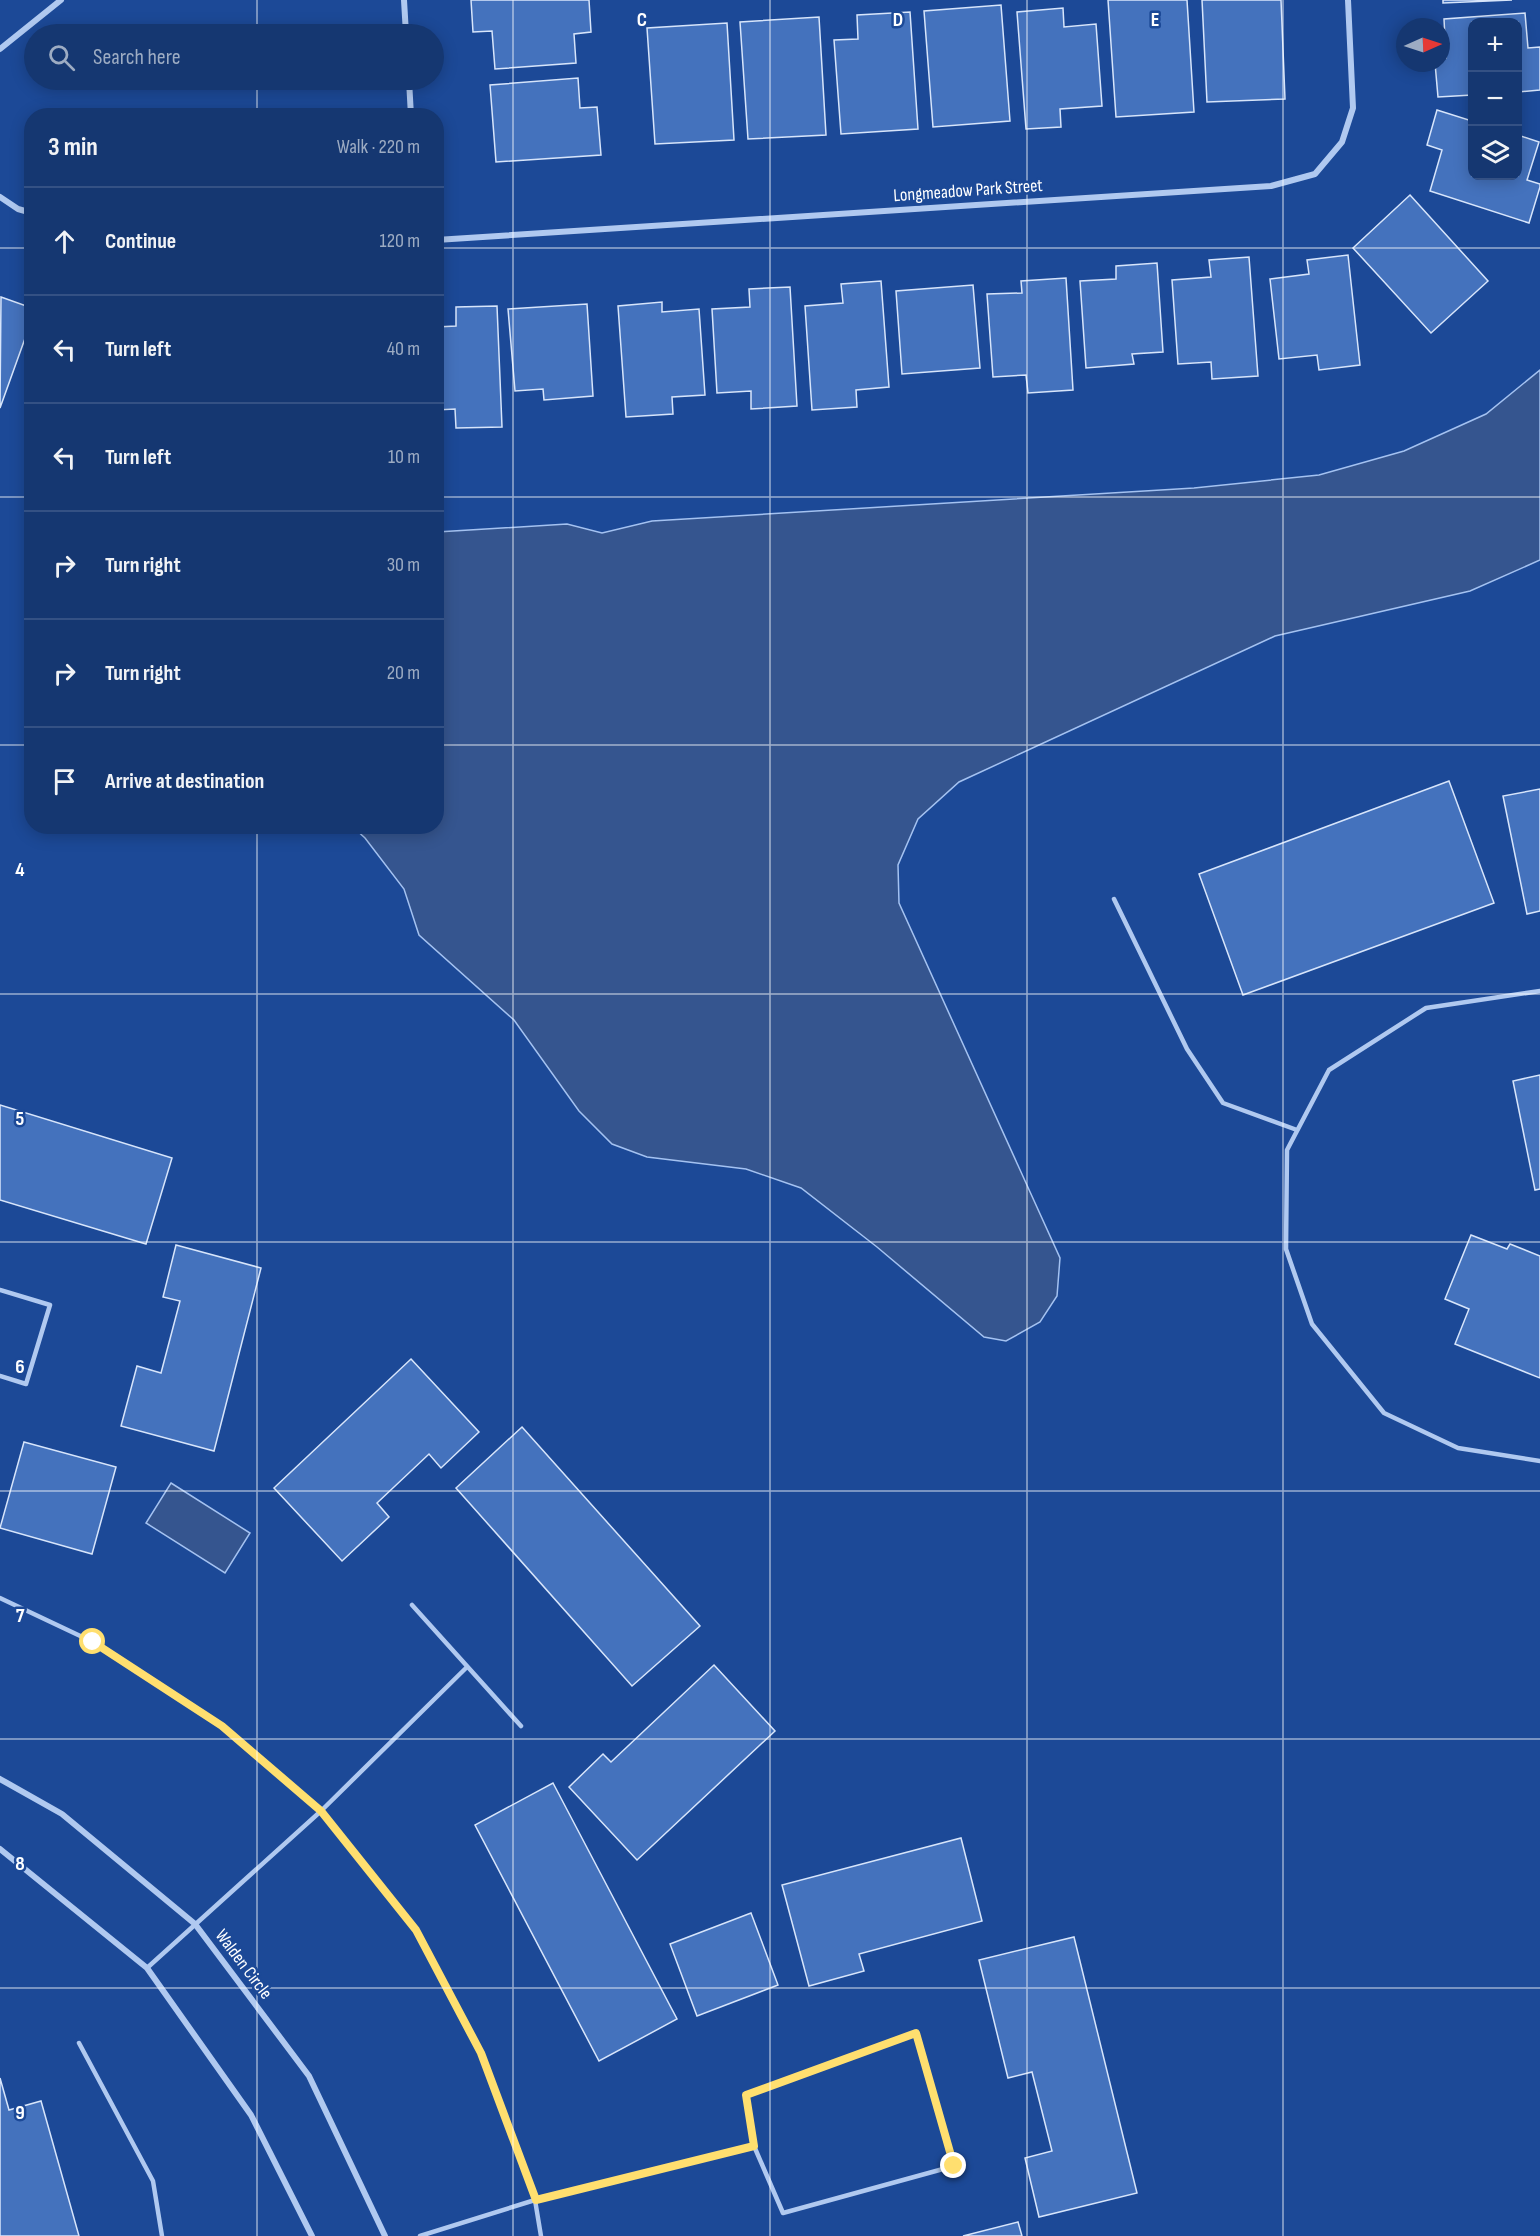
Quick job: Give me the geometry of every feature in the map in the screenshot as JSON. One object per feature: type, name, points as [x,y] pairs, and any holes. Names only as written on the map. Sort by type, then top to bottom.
[{"type":"street","points":[[31,24],[61,0]]},
{"type":"street","points":[[404,0],[405,24]]},
{"type":"street","name":"Longmeadow Park Street","points":[[444,239],[1271,186],[1315,174],[1342,142],[1353,108],[1348,0]]},
{"type":"street","points":[[0,49],[24,30]]},
{"type":"street","points":[[410,90],[411,108]]},
{"type":"street","points":[[0,197],[24,210]]},
{"type":"street","name":"Walden Circle","points":[[0,1779],[62,1814],[195,1924],[309,2076],[385,2236]]},
{"type":"street","points":[[0,1849],[147,1968],[251,2115],[312,2236]]},
{"type":"lane","points":[[1114,899],[1187,1049],[1223,1103],[1298,1130]]},
{"type":"lane","points":[[1540,991],[1426,1008],[1329,1070],[1287,1150],[1286,1249],[1312,1324],[1383,1413],[1458,1448],[1540,1461]]},
{"type":"lane","points":[[0,1290],[50,1305],[26,1384],[0,1376]]},
{"type":"lane","points":[[0,1598],[93,1642],[212,1720],[321,1811],[416,1930],[481,2053],[536,2200],[541,2236]]},
{"type":"lane","points":[[411,1605],[521,1726]]},
{"type":"lane","points":[[147,1968],[321,1811],[467,1667]]},
{"type":"lane","points":[[916,2033],[954,2166],[783,2212],[754,2146],[746,2095],[916,2033]]},
{"type":"lane","points":[[80,2043],[153,2181],[162,2236]]},
{"type":"lane","points":[[420,2236],[536,2200],[754,2146]]},
{"type":"water","points":[[1540,370],[1540,560],[1470,591],[1275,636],[959,782],[918,819],[898,865],[899,903],[1060,1258],[1057,1296],[1040,1322],[1006,1341],[984,1337],[877,1247],[801,1188],[746,1169],[647,1157],[612,1144],[579,1111],[514,1020],[419,935],[404,889],[361,834],[444,834],[444,532],[567,524],[602,533],[652,521],[1194,488],[1319,475],[1404,451],[1486,414]]},
{"type":"water","points":[[171,1483],[250,1533],[225,1573],[146,1523]]},
{"type":"building","points":[[471,0],[589,0],[591,32],[574,34],[576,63],[495,69],[492,31],[473,32]]},
{"type":"building","points":[[1108,0],[1187,0],[1194,112],[1116,117]]},
{"type":"building","points":[[1202,0],[1281,0],[1285,99],[1207,102]]},
{"type":"building","points":[[1443,0],[1512,0],[1443,3]]},
{"type":"building","points":[[1001,5],[1010,121],[933,127],[924,11]]},
{"type":"building","points":[[1063,8],[1064,27],[1096,24],[1102,106],[1060,109],[1061,127],[1026,129],[1017,12]]},
{"type":"building","points":[[910,12],[918,129],[841,134],[834,40],[858,39],[857,15]]},
{"type":"building","points":[[1525,13],[1528,48],[1540,47],[1540,90],[1522,92],[1522,18],[1468,18],[1468,95],[1438,97],[1436,72],[1450,72],[1450,19]]},
{"type":"building","points":[[819,17],[826,135],[748,139],[740,22]]},
{"type":"building","points":[[727,23],[734,140],[655,144],[647,28]]},
{"type":"building","points":[[578,78],[580,108],[597,107],[601,155],[496,162],[490,85]]},
{"type":"building","points":[[1437,110],[1468,120],[1468,180],[1522,180],[1522,136],[1539,142],[1527,180],[1540,184],[1529,223],[1430,191],[1442,150],[1427,145]]},
{"type":"building","points":[[1410,195],[1488,281],[1431,333],[1353,248]]},
{"type":"building","points":[[1348,255],[1360,365],[1319,370],[1317,355],[1279,359],[1270,279],[1309,274],[1307,260]]},
{"type":"building","points":[[1249,257],[1258,376],[1212,379],[1211,362],[1178,364],[1172,280],[1211,277],[1209,260]]},
{"type":"building","points":[[1157,263],[1163,352],[1132,354],[1134,364],[1086,368],[1080,281],[1116,279],[1116,266]]},
{"type":"building","points":[[1066,278],[1073,390],[1028,393],[1026,375],[993,377],[987,294],[1022,293],[1021,281]]},
{"type":"building","points":[[881,281],[889,387],[856,390],[857,407],[812,410],[805,306],[843,303],[841,284]]},
{"type":"building","points":[[973,285],[980,368],[902,374],[896,291]]},
{"type":"building","points":[[790,287],[797,406],[751,409],[751,391],[717,393],[712,309],[750,307],[749,289]]},
{"type":"building","points":[[1,297],[24,305],[24,341],[0,408]]},
{"type":"building","points":[[662,302],[662,312],[699,309],[705,395],[672,397],[673,414],[626,417],[618,306]]},
{"type":"building","points":[[587,304],[593,396],[544,400],[543,389],[515,391],[508,309]]},
{"type":"building","points":[[497,306],[502,427],[456,428],[455,409],[444,410],[444,327],[456,326],[456,307]]},
{"type":"building","points":[[1449,781],[1494,903],[1243,995],[1199,874]]},
{"type":"building","points":[[1540,789],[1540,911],[1527,914],[1503,796]]},
{"type":"building","points":[[1540,1075],[1540,1189],[1535,1190],[1513,1081]]},
{"type":"building","points":[[0,1105],[172,1158],[146,1244],[0,1200]]},
{"type":"building","points":[[1471,1235],[1507,1249],[1510,1244],[1540,1256],[1540,1378],[1455,1344],[1469,1309],[1445,1299]]},
{"type":"building","points":[[176,1245],[261,1268],[214,1451],[121,1426],[137,1366],[161,1373],[180,1301],[163,1297]]},
{"type":"building","points":[[411,1359],[479,1432],[441,1468],[429,1454],[377,1503],[389,1517],[342,1561],[274,1488]]},
{"type":"building","points":[[522,1427],[700,1626],[632,1686],[456,1488]]},
{"type":"building","points":[[24,1442],[116,1467],[92,1554],[0,1528]]},
{"type":"building","points":[[714,1665],[775,1731],[637,1860],[569,1787],[603,1754],[611,1762]]},
{"type":"building","points":[[553,1783],[677,2019],[599,2061],[475,1825]]},
{"type":"building","points":[[961,1838],[982,1921],[859,1954],[864,1971],[809,1986],[782,1885]]},
{"type":"building","points":[[751,1913],[778,1985],[697,2016],[670,1944]]},
{"type":"building","points":[[1074,1937],[1137,2193],[1039,2217],[1025,2158],[1052,2151],[1032,2072],[1008,2078],[979,1960]]},
{"type":"building","points":[[0,2078],[9,2110],[41,2101],[79,2236],[0,2236]]},
{"type":"building","points":[[1018,2222],[1022,2236],[963,2236]]},
{"type":"route","points":[[93,1642],[222,1726],[321,1811],[416,1930],[481,2053],[536,2200],[754,2146],[746,2095],[916,2033],[954,2166]]}]
